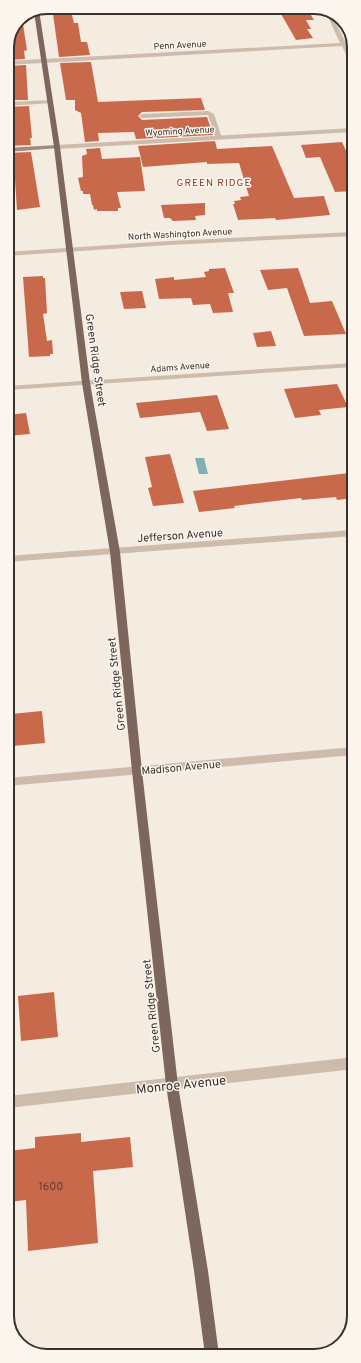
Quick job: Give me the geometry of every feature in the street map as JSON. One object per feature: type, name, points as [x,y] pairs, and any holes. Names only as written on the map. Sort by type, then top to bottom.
[{"type":"main road","name":"Green Ridge Street","points":[[38,16],[57,147],[86,383],[115,552],[137,771],[172,1085],[201,1271],[211,1349]]},
{"type":"main road","name":"Wyoming Avenue","points":[[14,150],[57,147]]},
{"type":"street","points":[[331,19],[347,50]]},
{"type":"street","name":"Penn Avenue","points":[[14,63],[344,44]]},
{"type":"street","points":[[14,104],[50,102]]},
{"type":"street","points":[[142,116],[208,112],[211,114],[220,138]]},
{"type":"street","name":"Wyoming Avenue","points":[[57,147],[347,130]]},
{"type":"street","name":"North Washington Avenue","points":[[14,254],[169,243],[347,234]]},
{"type":"street","name":"Adams Avenue","points":[[14,388],[347,365]]},
{"type":"street","name":"Jefferson Avenue","points":[[14,559],[347,534]]},
{"type":"street","name":"Madison Avenue","points":[[14,781],[347,752]]},
{"type":"street","name":"Monroe Avenue","points":[[14,1101],[172,1085],[347,1064]]},
{"type":"water","points":[[195,458],[204,458],[208,474],[199,474]]},
{"type":"building","points":[[53,14],[72,14],[74,23],[78,23],[81,42],[87,42],[90,55],[59,57]]},
{"type":"building","points":[[281,14],[310,14],[314,20],[306,20],[311,29],[307,29],[313,38],[296,40]]},
{"type":"building","points":[[23,25],[27,50],[24,51],[25,59],[14,60],[15,41]]},
{"type":"building","points":[[91,62],[98,102],[201,98],[205,110],[142,112],[138,116],[142,120],[207,117],[213,135],[136,139],[134,132],[98,133],[99,141],[85,142],[81,113],[75,110],[75,100],[66,100],[60,63]]},
{"type":"building","points":[[26,65],[28,100],[14,100],[14,66]]},
{"type":"building","points":[[29,106],[32,138],[30,138],[31,145],[14,146],[14,107]]},
{"type":"building","points":[[215,141],[217,149],[272,146],[294,198],[324,196],[330,215],[276,220],[275,218],[238,220],[233,204],[235,204],[234,201],[241,200],[240,197],[249,196],[239,163],[207,164],[207,162],[143,167],[138,146]]},
{"type":"building","points":[[342,142],[347,153],[347,191],[335,192],[320,157],[306,158],[301,145]]},
{"type":"building","points":[[100,148],[102,159],[140,157],[145,191],[117,192],[121,208],[118,208],[118,211],[94,210],[90,194],[83,194],[83,191],[81,191],[78,178],[83,177],[82,156],[87,154],[86,149]]},
{"type":"building","points":[[31,152],[40,207],[17,210],[14,153]]},
{"type":"building","points":[[205,203],[205,215],[195,216],[196,220],[173,221],[170,218],[164,218],[161,205]]},
{"type":"building","points":[[225,268],[234,293],[228,293],[233,312],[213,313],[210,304],[193,305],[191,298],[159,299],[155,279],[174,277],[174,280],[206,277],[204,272],[209,271],[209,269]]},
{"type":"building","points":[[298,268],[310,303],[332,301],[346,334],[304,336],[287,288],[268,290],[260,270]]},
{"type":"building","points":[[43,276],[43,278],[45,278],[47,313],[43,314],[47,341],[52,340],[53,354],[50,354],[50,356],[29,357],[23,277]]},
{"type":"building","points":[[142,291],[146,308],[124,309],[120,292]]},
{"type":"building","points":[[271,331],[276,346],[257,347],[253,333]]},
{"type":"building","points":[[337,384],[347,407],[319,410],[321,415],[295,418],[284,389]]},
{"type":"building","points":[[217,395],[229,429],[207,431],[200,412],[140,418],[136,403]]},
{"type":"building","points":[[26,413],[30,434],[14,435],[14,414]]},
{"type":"building","points":[[170,454],[184,503],[153,506],[148,488],[152,487],[145,457]]},
{"type":"building","points":[[347,473],[347,499],[337,500],[336,497],[302,500],[301,498],[199,512],[193,491]]},
{"type":"building","points":[[42,711],[45,743],[14,746],[14,714]]},
{"type":"building","points":[[54,992],[58,1037],[21,1041],[18,996]]},
{"type":"building","points":[[81,1133],[81,1142],[130,1137],[133,1167],[93,1171],[98,1243],[28,1251],[26,1200],[14,1201],[14,1150],[35,1148],[35,1137]]},
{"type":"district","name":"GREEN RIDGE","points":[[214,182]]}]
